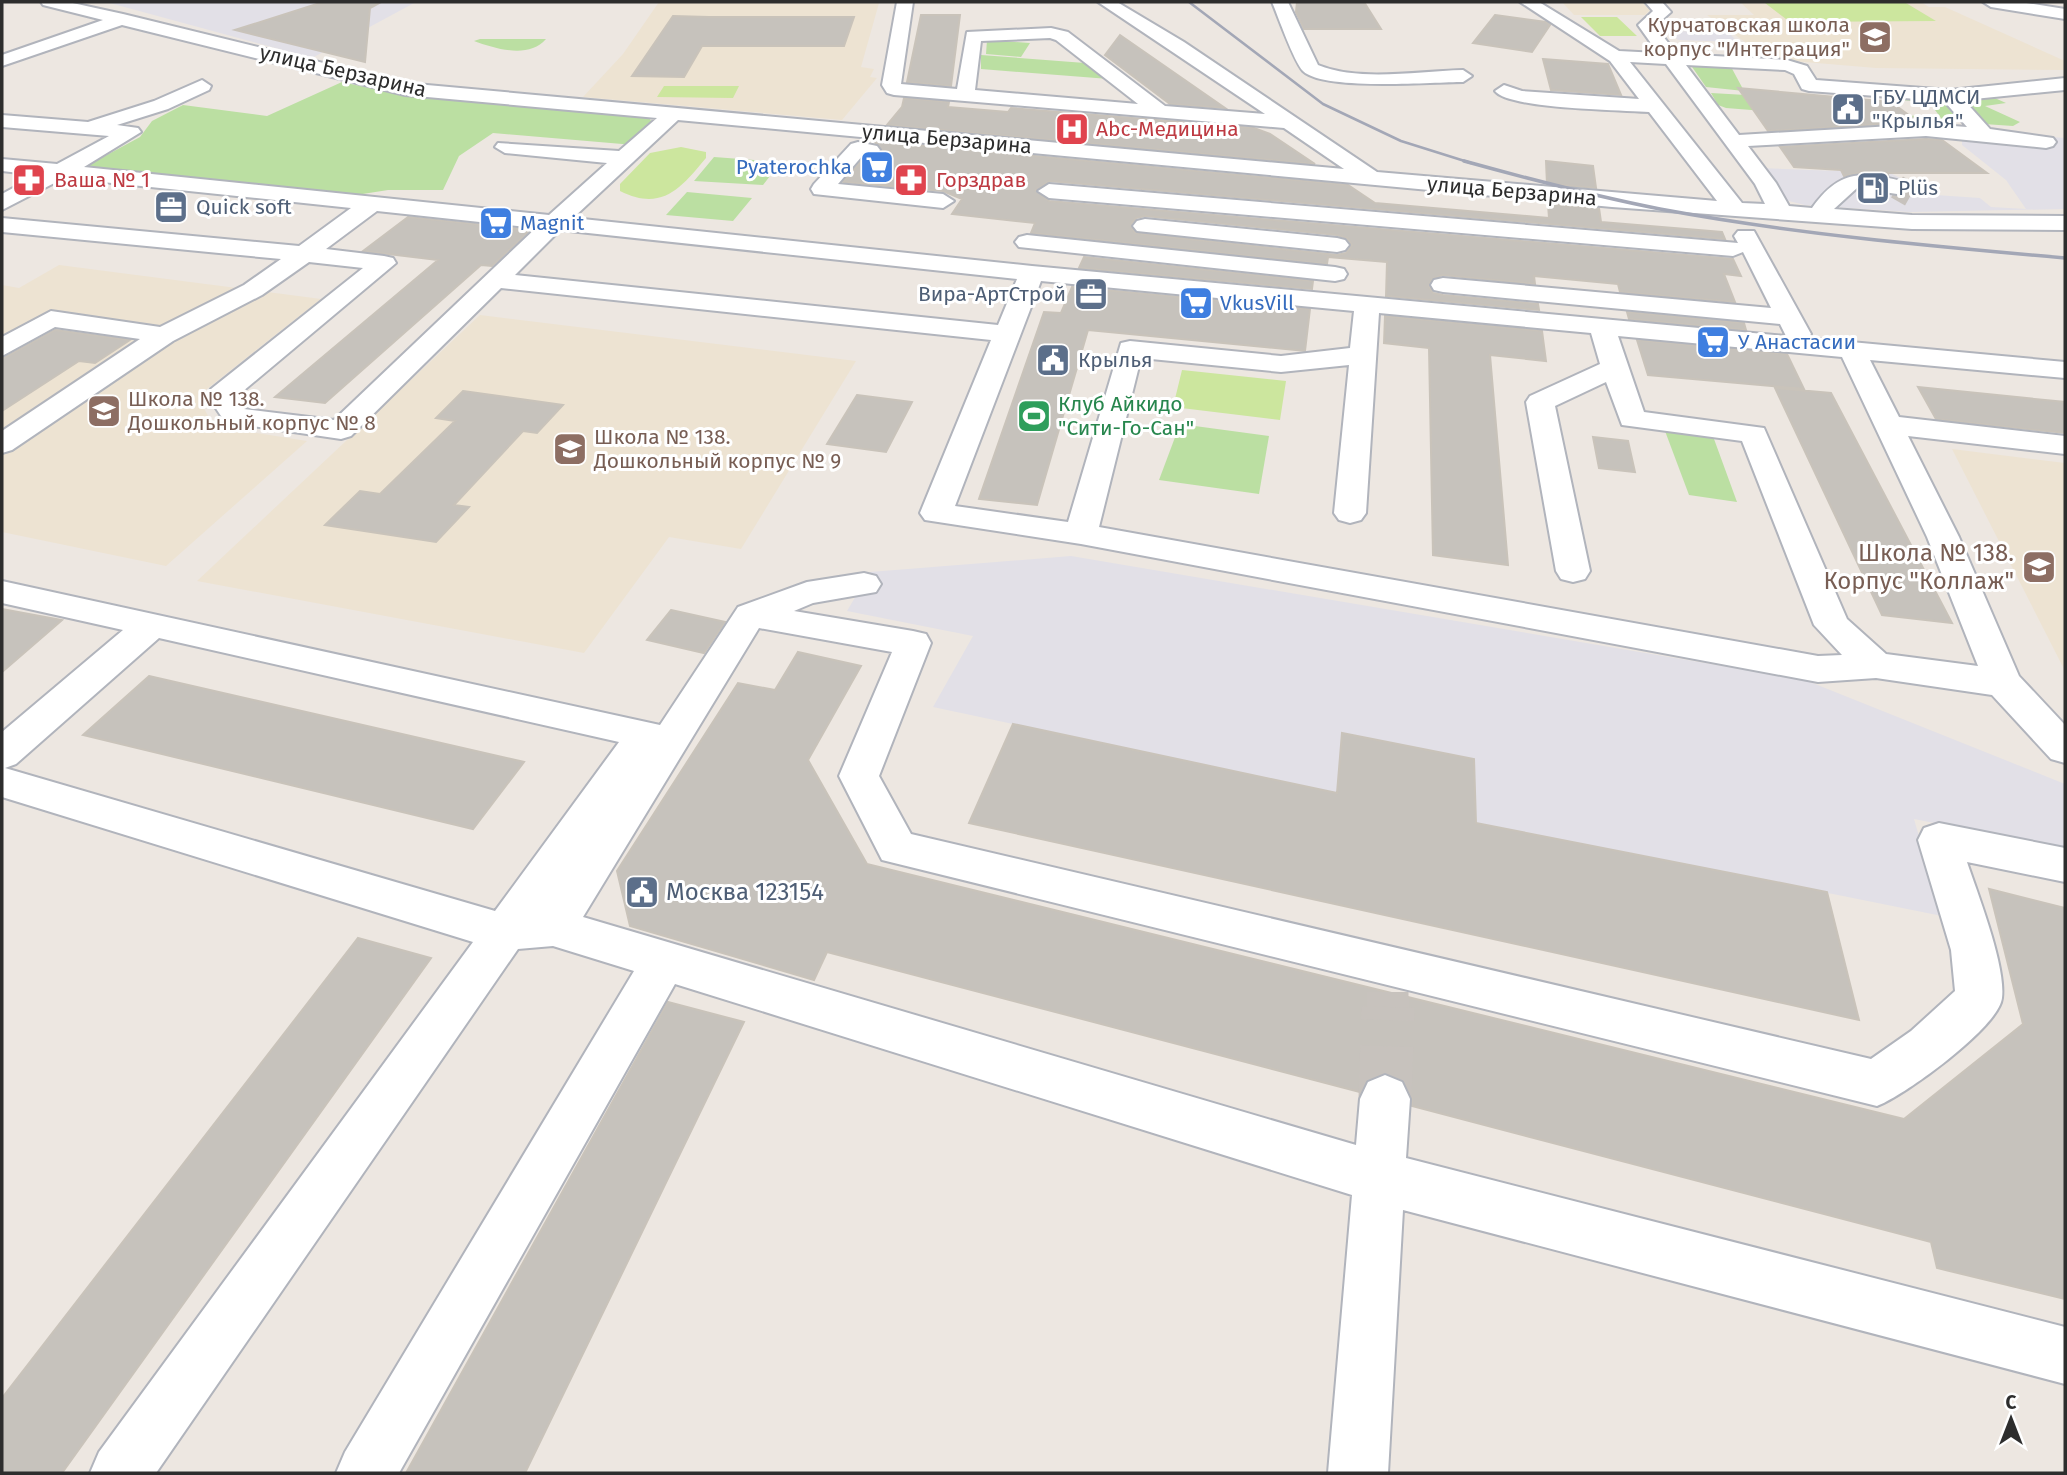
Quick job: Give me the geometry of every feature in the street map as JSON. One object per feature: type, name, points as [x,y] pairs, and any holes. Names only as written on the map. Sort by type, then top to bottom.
[{"type":"street","name":"улица Берзарина","points":[[49,2],[405,89],[673,114],[1340,196],[1371,178],[1818,216],[1957,223],[2065,223]]},
{"type":"street","points":[[905,2],[891,87],[1120,112],[1161,112],[1288,122]]},
{"type":"street","points":[[1106,2],[1178,46],[1371,178]]},
{"type":"street","points":[[1280,2],[1310,68],[1315,72],[1343,76],[1463,76]]},
{"type":"street","points":[[1528,2],[1614,56],[1735,209]]},
{"type":"street","points":[[1653,2],[1663,12],[1646,26],[1765,183],[1781,213]]},
{"type":"street","points":[[1991,2],[2065,14]]},
{"type":"street","points":[[2,61],[123,19]]},
{"type":"street","points":[[965,96],[973,36],[1051,33],[1062,36],[1161,112]]},
{"type":"street","points":[[1614,56],[1787,65],[1801,70],[1809,85],[1950,96],[2065,84]]},
{"type":"street","points":[[87,128],[161,105],[202,86]]},
{"type":"street","points":[[1504,91],[1519,97],[1651,106]]},
{"type":"street","points":[[1950,96],[1984,134]]},
{"type":"street","points":[[2,225],[384,263],[221,395],[234,416],[341,430],[494,280],[673,114]]},
{"type":"street","points":[[2,121],[131,132],[2,203]]},
{"type":"street","points":[[1733,141],[1926,130],[2046,142]]},
{"type":"street","points":[[943,201],[822,189],[859,148],[877,141],[1016,162]]},
{"type":"street","points":[[505,147],[624,158]]},
{"type":"street","points":[[2,165],[557,221],[1032,273],[2065,370]]},
{"type":"street","points":[[1060,170],[1340,196],[1734,238],[1789,317],[1804,345]]},
{"type":"street","points":[[1818,216],[1835,190],[1848,181],[1863,180],[1896,187]]},
{"type":"street","points":[[1049,191],[1340,196]]},
{"type":"street","points":[[1333,301],[1340,196]]},
{"type":"street","points":[[1923,201],[1957,223]]},
{"type":"street","points":[[2,444],[164,335],[253,290],[373,203]]},
{"type":"street","points":[[1119,223],[1337,245]]},
{"type":"street","points":[[1027,242],[1335,274]]},
{"type":"street","points":[[1032,273],[936,513],[1081,534],[1818,669],[1876,664],[2003,683]]},
{"type":"street","points":[[494,280],[1007,334]]},
{"type":"street","points":[[1423,283],[1789,317]]},
{"type":"street","points":[[1350,513],[1367,304]]},
{"type":"street","points":[[2,348],[51,319],[164,335]]},
{"type":"street","points":[[1602,327],[1632,419],[1754,434],[1832,625],[1876,664]]},
{"type":"street","points":[[1081,534],[1130,349],[1282,364],[1363,355]]},
{"type":"street","points":[[1852,350],[1891,425],[1943,537],[2003,683],[2065,750]]},
{"type":"street","points":[[1573,570],[1540,402],[1616,367]]},
{"type":"street","points":[[1891,425],[2065,445]]},
{"type":"street","points":[[552,927],[750,615],[807,593],[864,584]]},
{"type":"street","points":[[2,592],[646,734],[121,1473]]},
{"type":"street","points":[[750,615],[913,643],[859,775],[897,848],[1388,979],[1877,1083],[1928,1047],[1979,999],[1973,950],[1939,840],[2065,865]]},
{"type":"street","points":[[2,754],[153,624]]},
{"type":"street","points":[[2,782],[503,932],[552,927],[1378,1177],[2065,1356]]},
{"type":"street","points":[[366,1473],[664,961]]},
{"type":"street","points":[[1358,1473],[1385,1099]]},
{"type":"shaded area","points":[[106,2],[416,2],[312,58]]},
{"type":"shaded area","points":[[659,2],[879,3],[861,67],[874,69],[870,77],[877,78],[842,120],[583,97],[623,54]]},
{"type":"shaded area","points":[[1562,2],[1642,2],[1650,10],[1645,15],[1574,15]]},
{"type":"shaded area","name":"Курчатовская школа корпус \"Интеграция\"","points":[[1740,2],[1921,2],[1929,7],[1945,7],[2065,61],[2065,70],[1876,68],[1769,59],[1707,15],[1754,15]]},
{"type":"shaded area","points":[[1669,31],[1728,32],[1738,42],[1678,40]]},
{"type":"shaded area","points":[[1986,132],[2065,138],[2065,209],[1910,212],[1805,205],[1785,200],[1760,168],[1890,173],[1935,195],[1980,198],[1991,207],[2026,209],[2006,180],[1962,145],[1962,134]]},
{"type":"shaded area","name":"Школа № 138. Дошкольный корпус № 8","points":[[59,265],[321,299],[198,396],[213,426],[307,441],[166,566],[2,532],[2,285],[19,288]]},
{"type":"shaded area","name":"Школа № 138. Дошкольный корпус № 9","points":[[480,315],[856,361],[741,549],[669,537],[584,653],[197,581]]},
{"type":"shaded area","name":"Школа № 138. Корпус \"Коллаж\"","points":[[1952,449],[2065,463],[2065,671]]},
{"type":"shaded area","points":[[1071,556],[1805,680],[2065,784],[2065,849],[1914,819],[1942,916],[1828,893],[1859,1020],[969,823],[1013,724],[933,707],[973,636],[847,611],[870,572]]},
{"type":"green space","points":[[1765,3],[1906,3],[1936,21],[1790,22]]},
{"type":"green space","points":[[1581,17],[1617,17],[1637,36],[1600,36]]},
{"type":"green space","points":[[546,39],[531,49],[522,51],[492,47],[474,41]]},
{"type":"green space","points":[[987,40],[1030,43],[1021,57],[986,54]]},
{"type":"green space","points":[[981,55],[1085,63],[1109,79],[981,69]]},
{"type":"green space","points":[[1729,63],[1744,91],[1706,87],[1690,64]]},
{"type":"green space","points":[[342,82],[396,94],[648,117],[652,122],[634,145],[493,133],[459,156],[443,190],[388,190],[350,196],[79,170],[140,137],[152,121],[183,105],[267,116]]},
{"type":"green space","points":[[664,86],[739,86],[733,98],[657,97]]},
{"type":"green space","points":[[1711,93],[1746,95],[1850,118],[1726,108],[1718,105]]},
{"type":"green space","points":[[1895,94],[1925,97],[1941,102],[1964,120],[1943,118],[1946,124],[1941,125],[1859,119],[1853,111],[1941,118],[1929,102],[1900,100]]},
{"type":"green space","points":[[1988,95],[2006,103],[1985,106],[2020,122],[2013,126],[1984,124],[1959,98]]},
{"type":"green space","points":[[681,147],[706,152],[706,158],[679,187],[659,198],[648,199],[620,191],[620,184],[650,153]]},
{"type":"green space","points":[[714,157],[781,162],[763,185],[694,181]]},
{"type":"green space","points":[[687,192],[752,198],[733,221],[666,215]]},
{"type":"green space","points":[[1182,370],[1286,381],[1280,420],[1173,407]]},
{"type":"green space","points":[[1662,423],[1710,428],[1737,502],[1689,495]]},
{"type":"green space","points":[[1180,424],[1269,436],[1259,494],[1159,480]]},
{"type":"building","points":[[323,2],[381,2],[370,8],[365,62],[235,30]]},
{"type":"building","points":[[1297,2],[1364,2],[1381,29],[1304,29],[1296,12]]},
{"type":"building","points":[[921,15],[960,15],[951,86],[907,82]]},
{"type":"building","points":[[1495,15],[1546,22],[1550,25],[1532,52],[1473,43]]},
{"type":"building","points":[[673,16],[854,17],[844,46],[702,46],[684,77],[632,76]]},
{"type":"building","points":[[1120,35],[1225,108],[1170,104],[1105,55]]},
{"type":"building","points":[[1543,59],[1608,64],[1621,95],[1551,90]]},
{"type":"building","points":[[1738,88],[1891,102],[1918,122],[1768,131]]},
{"type":"building","points":[[904,98],[949,102],[948,107],[1008,112],[1011,108],[1254,128],[1270,134],[1315,164],[887,125],[902,107]]},
{"type":"building","points":[[1942,140],[1987,173],[1887,173],[1888,175],[1864,172],[1844,176],[1841,170],[1794,167],[1780,147]]},
{"type":"building","points":[[874,141],[1348,185],[1375,203],[1549,218],[1548,204],[1599,208],[1601,222],[1722,232],[1725,239],[1049,181],[1036,190],[1049,201],[1733,259],[1741,276],[1724,274],[1735,302],[1620,292],[1618,284],[1534,276],[1535,284],[1442,275],[1432,279],[1429,286],[1433,293],[1538,304],[1539,310],[1386,296],[1387,262],[1328,257],[1327,264],[1031,233],[1035,223],[952,214],[962,199],[943,191],[843,182],[864,158],[877,157],[882,152]],"holes":[[[1145,216],[1347,238],[1352,245],[1346,253],[1337,255],[1135,233],[1131,224],[1136,218]]]},
{"type":"building","points":[[1546,161],[1593,166],[1596,188],[1547,184]]},
{"type":"building","points":[[408,217],[530,230],[492,266],[481,265],[325,403],[275,397],[438,260],[363,251]]},
{"type":"building","points":[[1084,257],[1313,281],[1312,289],[1079,268]]},
{"type":"building","points":[[1072,287],[1310,309],[1305,351],[1088,330],[1037,505],[979,499],[1044,312],[1061,313]]},
{"type":"building","points":[[1627,312],[1744,323],[1746,330],[1629,319]]},
{"type":"building","points":[[1385,316],[1542,331],[1546,361],[1490,355],[1508,565],[1433,555],[1429,348],[1384,343]]},
{"type":"building","points":[[55,330],[130,340],[95,363],[79,361],[2,411],[2,359]]},
{"type":"building","points":[[1637,340],[1787,354],[1804,389],[1648,375]]},
{"type":"building","points":[[1918,387],[2065,402],[2065,433],[1936,419]]},
{"type":"building","points":[[1775,388],[1831,393],[1952,623],[1882,615]]},
{"type":"building","points":[[463,391],[563,405],[537,433],[523,431],[454,505],[469,507],[436,542],[325,525],[360,491],[380,494],[455,421],[436,418]]},
{"type":"building","points":[[857,395],[912,402],[886,452],[827,444]]},
{"type":"building","points":[[1593,437],[1628,441],[1635,472],[1599,468]]},
{"type":"building","points":[[2,609],[62,620],[2,672]]},
{"type":"building","points":[[671,610],[725,622],[704,653],[647,640]]},
{"type":"building","points":[[798,652],[861,666],[808,760],[867,864],[1904,1119],[2023,1024],[1989,889],[2065,908],[2065,1299],[1937,1268],[1931,1242],[1412,1106],[1412,1098],[1404,1081],[1386,1073],[1367,1080],[1360,1092],[827,952],[814,980],[630,926],[617,871],[738,683],[775,690]]},
{"type":"building","points":[[149,676],[524,762],[473,829],[83,735]]},
{"type":"building","points":[[1013,724],[1337,793],[1342,733],[1474,759],[1476,823],[1827,892],[1859,1020],[969,823]]},
{"type":"building","points":[[358,938],[431,958],[62,1473],[2,1473],[2,1398]]},
{"type":"building","points":[[668,1002],[744,1022],[525,1473],[406,1473]]},
{"type":"tunnel","points":[[1897,187],[1911,195]]},
{"type":"tunnel","points":[[1388,992],[1388,1007]]},
{"type":"tunnel","points":[[1385,1099],[1388,1007]]},
{"type":"railway","points":[[1189,2],[1323,104],[1401,141],[1469,162]]},
{"type":"railway","points":[[1464,161],[1469,162]]},
{"type":"railway","points":[[1469,162],[1611,199],[1710,218],[1862,238],[2065,258]]},
{"type":"place","name":"Курчатовская школа корпус \"Интеграция\"","points":[[1875,37]]},
{"type":"place","name":"ГБУ ЦДМСИ \"Крылья\"","points":[[1848,109]]},
{"type":"place","name":"Abc-Медицина","points":[[1072,129]]},
{"type":"place","name":"Pyaterochka","points":[[877,167]]},
{"type":"place","name":"Ваша № 1","points":[[29,180]]},
{"type":"place","name":"Горздрав","points":[[911,180]]},
{"type":"place","name":"Plüs","points":[[1873,188]]},
{"type":"place","name":"Quick soft","points":[[171,207]]},
{"type":"place","name":"Magnit","points":[[496,223]]},
{"type":"place","name":"Вира-АртСтрой","points":[[1091,294]]},
{"type":"place","name":"VkusVill","points":[[1196,303]]},
{"type":"place","name":"У Анастасии","points":[[1713,342]]},
{"type":"place","name":"Крылья","points":[[1053,360]]},
{"type":"place","name":"Школа № 138. Дошкольный корпус № 8","points":[[104,411]]},
{"type":"place","name":"Клуб Айкидо \"Сити-Го-Сан\"","points":[[1034,416]]},
{"type":"place","name":"Школа № 138. Дошкольный корпус № 9","points":[[570,449]]},
{"type":"place","name":"Школа № 138. Корпус \"Коллаж\"","points":[[2039,567]]},
{"type":"place","name":"Москва 123154","points":[[642,892]]}]
